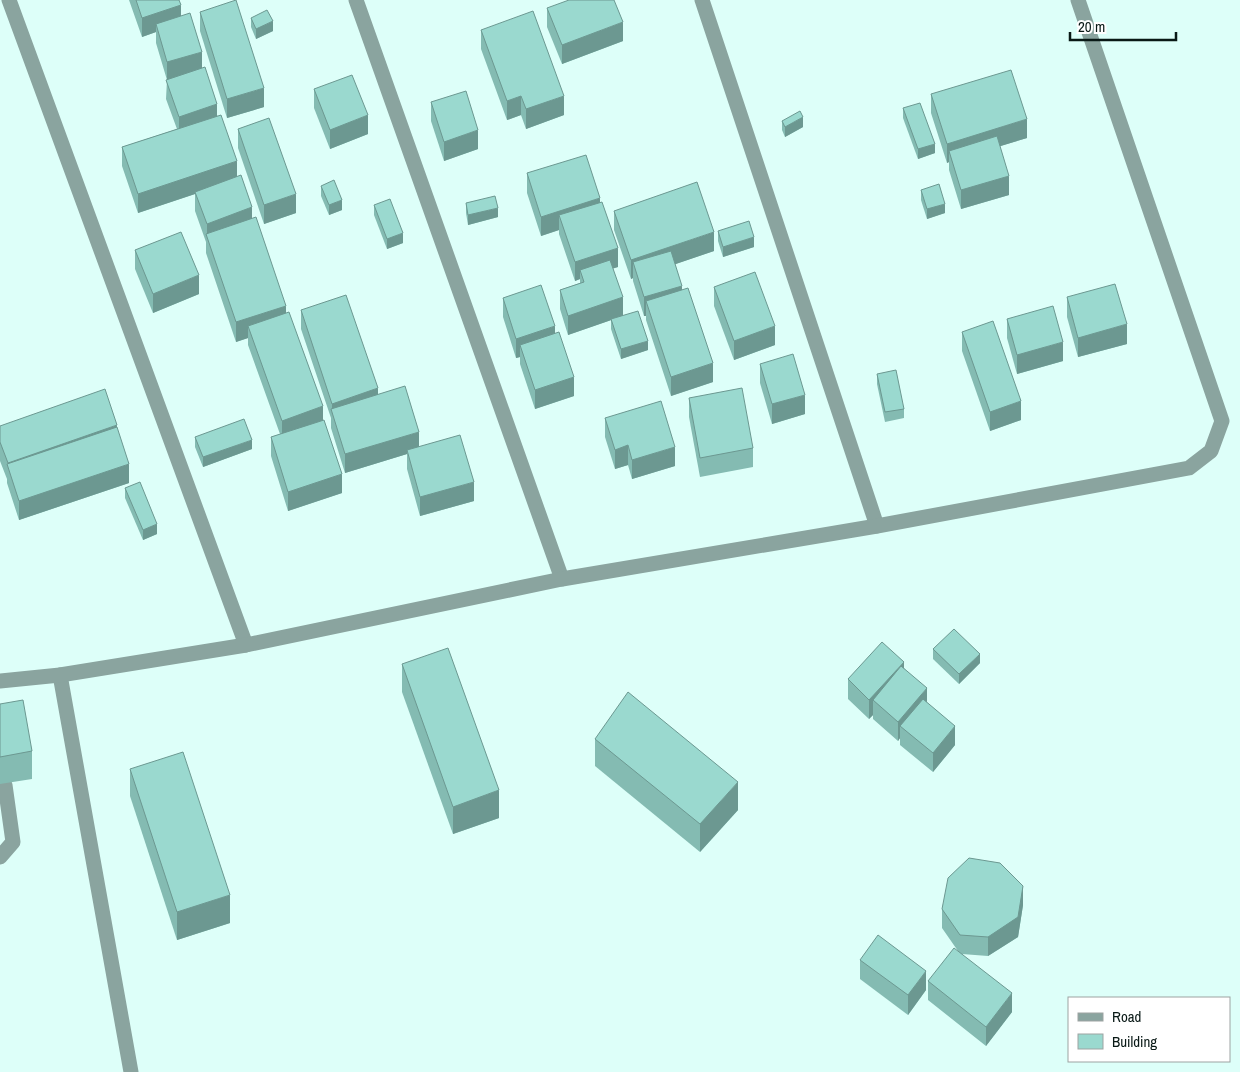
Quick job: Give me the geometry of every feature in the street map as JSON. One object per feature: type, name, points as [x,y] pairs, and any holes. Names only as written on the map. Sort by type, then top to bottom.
[{"type":"street","points":[[9,0],[246,645]]},
{"type":"street","points":[[356,0],[562,579]]},
{"type":"street","points":[[702,0],[877,526]]},
{"type":"street","points":[[0,681],[60,675],[246,645],[562,579],[877,526],[1189,468],[1212,451],[1222,421],[1078,0]]},
{"type":"street","points":[[60,675],[131,1072]]},
{"type":"street","points":[[0,857],[12,842],[5,785]]},
{"type":"building","points":[[136,0],[179,0],[181,5],[142,18]]},
{"type":"building","points":[[236,0],[264,88],[227,99],[200,12]]},
{"type":"building","points":[[569,0],[614,0],[623,22],[562,45],[547,8]]},
{"type":"building","points":[[267,10],[273,21],[256,29],[251,18]]},
{"type":"building","points":[[533,11],[564,96],[526,109],[521,96],[507,101],[481,30]]},
{"type":"building","points":[[190,13],[202,52],[167,62],[156,24]]},
{"type":"building","points":[[205,67],[217,104],[179,117],[166,80]]},
{"type":"building","points":[[1011,70],[1027,119],[947,144],[931,94]]},
{"type":"building","points":[[352,75],[368,115],[330,130],[314,89]]},
{"type":"building","points":[[466,91],[478,130],[444,142],[431,102]]},
{"type":"building","points":[[920,103],[935,144],[918,149],[903,108]]},
{"type":"building","points":[[800,111],[803,117],[785,127],[782,121]]},
{"type":"building","points":[[221,115],[237,161],[138,194],[122,147]]},
{"type":"building","points":[[269,118],[296,194],[264,205],[238,129]]},
{"type":"building","points":[[997,136],[1009,176],[961,190],[949,151]]},
{"type":"building","points":[[586,155],[600,198],[541,217],[527,173]]},
{"type":"building","points":[[241,175],[252,207],[207,224],[195,192]]},
{"type":"building","points":[[334,180],[342,200],[329,205],[321,186]]},
{"type":"building","points":[[697,182],[714,232],[631,260],[614,211]]},
{"type":"building","points":[[939,184],[945,204],[927,209],[921,190]]},
{"type":"building","points":[[495,196],[498,208],[468,215],[466,203]]},
{"type":"building","points":[[390,199],[403,233],[387,239],[374,205]]},
{"type":"building","points":[[602,202],[618,248],[575,262],[559,215]]},
{"type":"building","points":[[256,217],[286,306],[236,322],[206,234]]},
{"type":"building","points":[[749,221],[754,237],[723,247],[718,231]]},
{"type":"building","points":[[181,232],[199,275],[153,294],[135,250]]},
{"type":"building","points":[[671,251],[682,286],[644,297],[633,262]]},
{"type":"building","points":[[610,260],[623,297],[568,316],[560,290],[584,282],[580,270]]},
{"type":"building","points":[[755,272],[775,326],[734,341],[714,287]]},
{"type":"building","points":[[1115,284],[1127,324],[1078,338],[1067,297]]},
{"type":"building","points":[[541,285],[555,326],[516,339],[503,298]]},
{"type":"building","points":[[688,288],[713,363],[671,377],[646,301]]},
{"type":"building","points":[[346,295],[378,388],[332,404],[301,310]]},
{"type":"building","points":[[1053,306],[1063,342],[1017,355],[1007,319]]},
{"type":"building","points":[[638,311],[648,341],[621,349],[611,319]]},
{"type":"building","points":[[289,312],[323,406],[282,421],[248,326]]},
{"type":"building","points":[[993,321],[1021,401],[990,412],[962,332]]},
{"type":"building","points":[[559,332],[574,377],[535,390],[520,345]]},
{"type":"building","points":[[793,354],[805,395],[772,404],[760,364]]},
{"type":"building","points":[[896,370],[904,409],[885,412],[877,374]]},
{"type":"building","points":[[405,386],[419,432],[345,454],[331,409]]},
{"type":"building","points":[[742,388],[753,448],[700,458],[689,398]]},
{"type":"building","points":[[105,389],[117,425],[8,463],[0,442],[0,426]]},
{"type":"building","points":[[661,401],[675,447],[632,460],[628,445],[615,450],[605,418]]},
{"type":"building","points":[[244,419],[252,440],[203,457],[195,437]]},
{"type":"building","points":[[324,420],[342,474],[288,492],[271,437]]},
{"type":"building","points":[[117,427],[129,464],[19,501],[7,464]]},
{"type":"building","points":[[460,435],[474,482],[420,497],[407,450]]},
{"type":"building","points":[[140,482],[157,524],[143,530],[125,488]]},
{"type":"building","points":[[954,629],[980,654],[959,674],[933,649]]},
{"type":"building","points":[[882,642],[904,662],[869,700],[848,679]]},
{"type":"building","points":[[448,648],[499,790],[453,807],[402,664]]},
{"type":"building","points":[[901,666],[927,688],[898,722],[873,700]]},
{"type":"building","points":[[628,692],[738,782],[700,824],[595,739]]},
{"type":"building","points":[[923,699],[955,726],[933,753],[900,726]]},
{"type":"building","points":[[23,700],[32,751],[0,757],[0,704]]},
{"type":"building","points":[[183,752],[230,895],[177,912],[130,769]]},
{"type":"building","points":[[969,858],[1000,863],[1023,886],[1018,917],[988,937],[960,935],[942,909],[948,878]]},
{"type":"building","points":[[878,935],[926,971],[908,995],[860,960]]},
{"type":"building","points":[[954,948],[1012,993],[986,1027],[928,981]]}]
